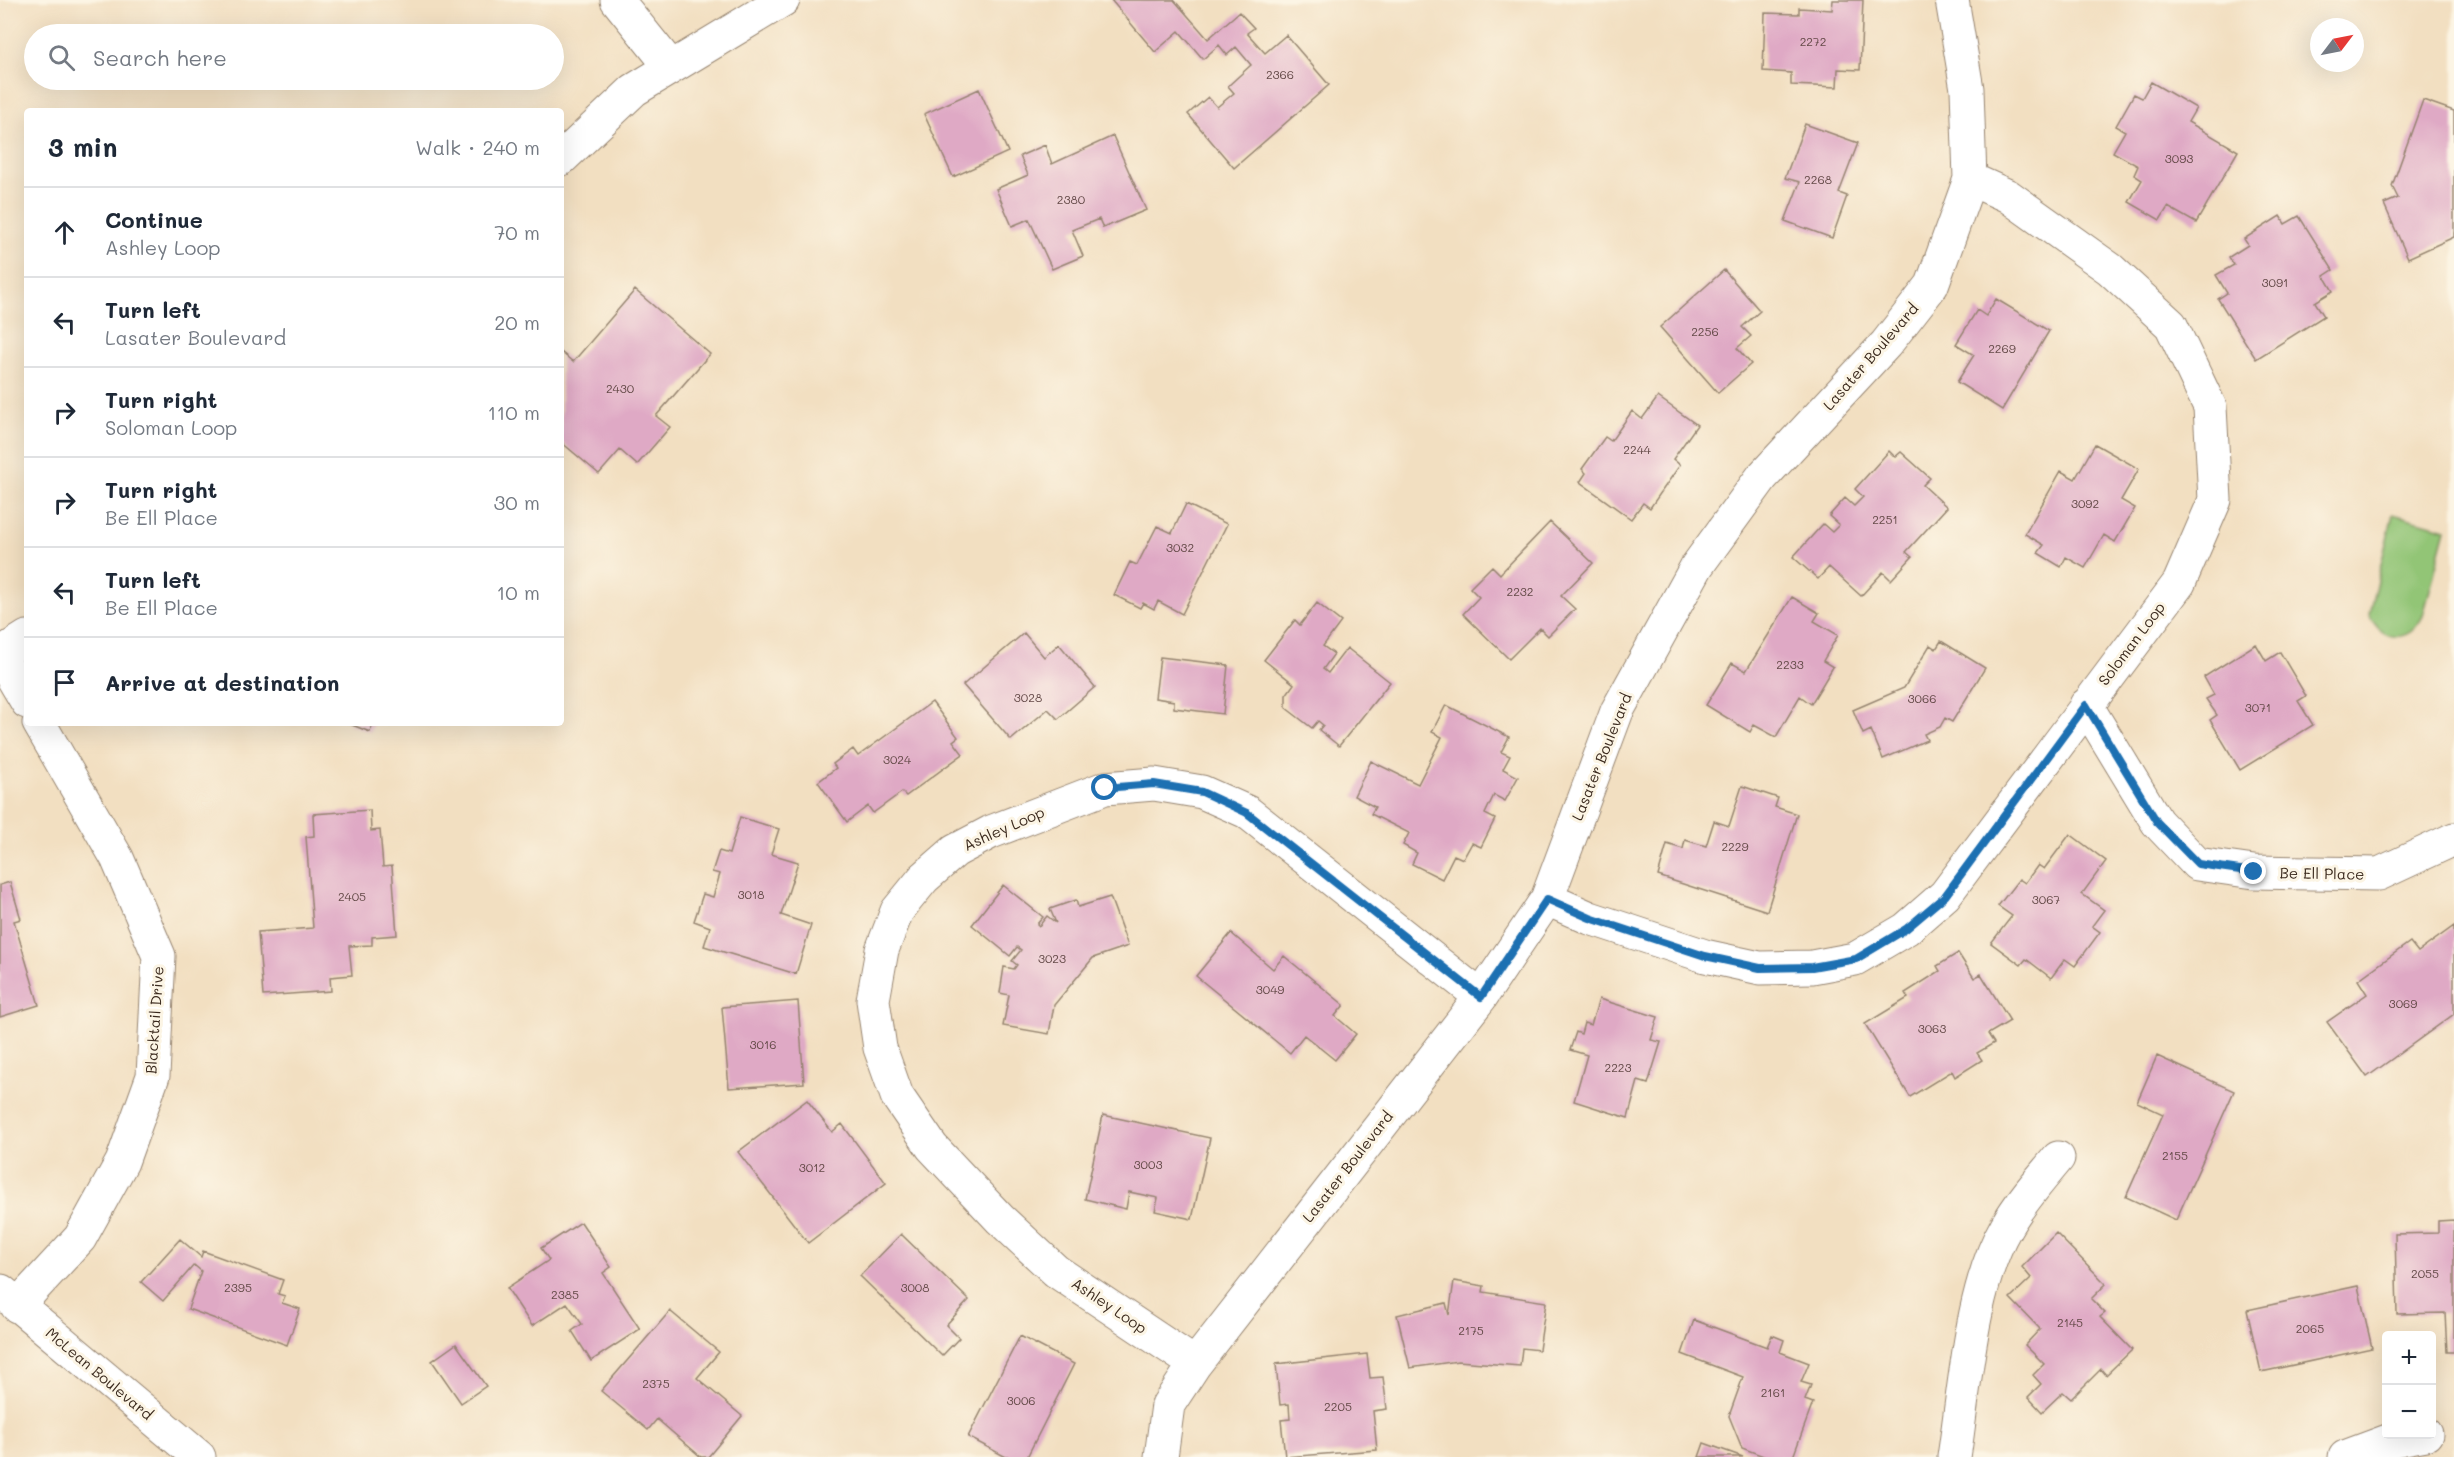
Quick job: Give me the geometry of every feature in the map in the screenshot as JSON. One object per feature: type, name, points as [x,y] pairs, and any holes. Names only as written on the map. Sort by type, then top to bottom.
[{"type":"street","points":[[617,0],[670,66]]},
{"type":"street","points":[[564,156],[634,90],[670,66],[783,0]]},
{"type":"street","name":"Lasater Boulevard","points":[[1161,1457],[1168,1405],[1195,1364],[1481,997],[1547,899],[1617,711],[1697,566],[1762,477],[1886,344],[1932,285],[1970,179],[1967,89],[1952,0]]},
{"type":"street","name":"Soloman Loop","points":[[1547,899],[1590,918],[1705,956],[1760,968],[1812,967],[1856,959],[1906,929],[1945,896],[2179,583],[2215,500],[2210,407],[2171,325],[2110,269],[2008,196],[1970,179]]},
{"type":"street","points":[[24,639],[0,655],[24,697]]},
{"type":"street","name":"Be Ell Place","points":[[2086,705],[2157,822],[2198,864],[2254,872],[2379,874],[2454,839]]},
{"type":"street","name":"Blacktail Drive","points":[[8,1298],[80,1238],[122,1162],[153,1076],[159,956],[117,858],[41,726]]},
{"type":"street","name":"Ashley Loop","points":[[1195,1364],[1056,1270],[1000,1219],[932,1147],[897,1096],[880,1048],[873,1000],[882,950],[897,911],[924,878],[955,851],[991,831],[1105,788],[1154,784],[1202,792],[1247,813],[1481,997]]},
{"type":"street","points":[[1954,1457],[1977,1314],[1992,1256],[2016,1209],[2058,1158]]},
{"type":"street","name":"McLean Boulevard","points":[[8,1298],[199,1457]]},
{"type":"street","points":[[2436,1433],[2454,1430]]},
{"type":"street","points":[[2345,1457],[2399,1439]]},
{"type":"green space","points":[[2393,514],[2446,529],[2423,616],[2410,632],[2395,636],[2388,635],[2381,630],[2369,614]]},
{"type":"building","points":[[1111,0],[1174,0],[1208,39],[1239,12],[1254,28],[1247,33],[1265,53],[1286,35],[1329,85],[1234,168],[1188,114],[1208,97],[1217,107],[1234,93],[1228,86],[1251,65],[1236,47],[1227,55],[1219,45],[1203,59],[1179,31],[1155,52]]},
{"type":"building","points":[[1833,0],[1863,0],[1860,70],[1838,69],[1837,87],[1791,85],[1791,73],[1763,71],[1765,13],[1799,14],[1799,8],[1832,10]]},
{"type":"building","points":[[2151,82],[2196,108],[2188,122],[2238,151],[2196,223],[2168,207],[2160,220],[2129,202],[2142,180],[2134,175],[2138,166],[2113,152],[2125,131],[2116,126],[2134,94],[2142,98]]},
{"type":"building","points":[[979,89],[1008,152],[953,177],[924,114]]},
{"type":"building","points":[[2423,100],[2454,111],[2454,237],[2408,258],[2384,204],[2398,198],[2392,186]]},
{"type":"building","points":[[1805,124],[1858,143],[1839,193],[1847,196],[1832,238],[1785,221],[1800,182],[1785,178]]},
{"type":"building","points":[[1113,136],[1146,210],[1103,228],[1099,219],[1072,230],[1083,256],[1052,269],[1029,219],[1012,226],[996,189],[1028,175],[1020,156],[1045,145],[1052,164]]},
{"type":"building","points":[[2280,216],[2285,224],[2299,216],[2333,270],[2324,276],[2333,291],[2315,302],[2324,316],[2256,359],[2218,299],[2227,293],[2216,275],[2234,265],[2229,257],[2248,245],[2244,239]]},
{"type":"building","points":[[1724,270],[1760,311],[1742,327],[1751,336],[1737,348],[1751,364],[1718,393],[1660,327]]},
{"type":"building","points":[[635,290],[710,354],[656,416],[670,427],[637,465],[620,450],[599,474],[564,445],[564,354],[573,362]]},
{"type":"building","points":[[1996,299],[2049,331],[2002,410],[1957,382],[1974,355],[1956,344],[1977,310],[1986,316]]},
{"type":"building","points":[[1658,397],[1697,425],[1673,459],[1680,465],[1650,508],[1643,503],[1631,519],[1580,482],[1586,473],[1582,469],[1605,437],[1611,441],[1632,411],[1642,419]]},
{"type":"building","points":[[2095,444],[2139,469],[2121,500],[2135,508],[2115,542],[2104,535],[2085,568],[2066,557],[2061,567],[2038,553],[2044,545],[2025,534],[2061,471],[2075,479]]},
{"type":"building","points":[[1889,451],[1895,457],[1901,452],[1930,478],[1923,485],[1947,507],[1906,552],[1912,557],[1891,580],[1883,572],[1861,596],[1829,567],[1818,579],[1793,557],[1823,524],[1832,532],[1839,525],[1829,516],[1845,498],[1854,506],[1863,497],[1855,489]]},
{"type":"building","points":[[1186,504],[1227,524],[1182,614],[1158,601],[1154,609],[1143,603],[1140,608],[1114,595],[1130,562],[1137,565],[1157,526],[1172,533]]},
{"type":"building","points":[[1550,522],[1593,563],[1561,596],[1575,609],[1548,636],[1540,628],[1509,659],[1463,614],[1479,597],[1470,588],[1492,566],[1500,574]]},
{"type":"building","points":[[1792,597],[1819,613],[1814,621],[1838,635],[1823,661],[1833,667],[1811,704],[1800,696],[1776,737],[1754,725],[1750,732],[1706,705],[1732,663],[1746,671]]},
{"type":"building","points":[[1317,603],[1341,622],[1323,646],[1334,654],[1323,669],[1328,673],[1347,648],[1390,682],[1339,746],[1319,730],[1323,725],[1318,721],[1312,728],[1286,708],[1286,695],[1294,684],[1264,660],[1295,620],[1300,625]]},
{"type":"building","points":[[1024,633],[1044,657],[1059,644],[1095,687],[1058,719],[1048,709],[1011,740],[963,685]]},
{"type":"building","points":[[1941,641],[1985,668],[1952,722],[1945,718],[1940,727],[1924,734],[1927,740],[1883,759],[1871,730],[1863,734],[1853,710],[1904,688],[1930,645],[1936,649]]},
{"type":"building","points":[[2256,644],[2266,661],[2280,652],[2306,696],[2298,701],[2313,725],[2240,770],[2210,720],[2217,715],[2206,699],[2214,695],[2204,677]]},
{"type":"building","points":[[1160,657],[1228,665],[1223,714],[1174,708],[1174,701],[1155,698]]},
{"type":"building","points":[[932,702],[958,737],[953,741],[963,754],[906,796],[902,792],[873,813],[868,806],[847,822],[818,782],[836,768],[833,764],[853,749],[858,756]]},
{"type":"building","points":[[1446,705],[1509,737],[1501,752],[1510,756],[1503,769],[1518,777],[1505,801],[1494,795],[1485,814],[1495,819],[1481,847],[1472,843],[1463,859],[1454,855],[1442,879],[1412,864],[1417,853],[1403,845],[1409,833],[1371,814],[1375,807],[1354,796],[1371,761],[1418,784],[1442,737],[1432,732]]},
{"type":"building","points":[[355,726],[372,726],[370,732]]},
{"type":"building","points":[[1742,786],[1778,798],[1775,807],[1797,814],[1767,911],[1658,876],[1667,844],[1683,849],[1685,840],[1706,846],[1714,821],[1729,826]]},
{"type":"building","points":[[370,810],[371,831],[380,830],[383,867],[392,866],[397,935],[372,937],[372,945],[349,946],[352,975],[330,977],[331,991],[263,996],[258,932],[313,928],[306,837],[314,836],[313,814]]},
{"type":"building","points":[[740,817],[779,829],[771,854],[798,862],[781,915],[811,925],[796,974],[704,946],[710,927],[694,921],[703,894],[713,897],[720,874],[712,872],[719,851],[729,854]]},
{"type":"building","points":[[2070,834],[2106,861],[2082,894],[2104,910],[2092,926],[2100,932],[2075,966],[2065,959],[2051,978],[2026,959],[2021,965],[1991,943],[2012,916],[1998,906],[2019,879],[2025,883],[2038,865],[2044,869]]},
{"type":"building","points":[[10,882],[21,919],[14,921],[39,1005],[0,1017],[0,885]]},
{"type":"building","points":[[1003,885],[1043,917],[1037,924],[1039,926],[1047,916],[1056,923],[1050,909],[1076,900],[1078,907],[1110,897],[1128,946],[1093,958],[1054,1005],[1049,1034],[1003,1026],[1009,995],[1000,993],[1004,967],[1014,969],[1017,965],[1012,961],[1021,950],[1017,947],[1010,956],[972,925]]},
{"type":"building","points":[[2454,926],[2454,1014],[2367,1077],[2327,1022],[2367,994],[2358,980],[2410,942],[2418,952]]},
{"type":"building","points":[[1231,933],[1273,969],[1284,956],[1344,1005],[1335,1016],[1356,1034],[1335,1060],[1304,1035],[1290,1053],[1196,976]]},
{"type":"building","points":[[1958,953],[1974,978],[1981,974],[2010,1021],[1988,1034],[1994,1043],[1977,1053],[1982,1060],[1955,1077],[1952,1071],[1910,1097],[1865,1024],[1908,998],[1905,993],[1940,971],[1937,966]]},
{"type":"building","points":[[1599,999],[1658,1017],[1651,1040],[1661,1042],[1648,1084],[1638,1081],[1628,1118],[1574,1101],[1587,1055],[1570,1050],[1576,1032],[1581,1034],[1584,1023],[1591,1025]]},
{"type":"building","points":[[798,1001],[804,1083],[729,1088],[722,1007]]},
{"type":"building","points":[[2157,1056],[2234,1091],[2176,1220],[2126,1197],[2163,1114],[2137,1102]]},
{"type":"building","points":[[807,1100],[832,1132],[842,1124],[886,1183],[808,1243],[738,1152]]},
{"type":"building","points":[[1103,1115],[1210,1138],[1192,1219],[1155,1211],[1158,1198],[1129,1192],[1126,1209],[1085,1199]]},
{"type":"building","points":[[2454,1220],[2454,1352],[2447,1352],[2445,1313],[2397,1314],[2395,1234],[2438,1233],[2438,1221]]},
{"type":"building","points":[[581,1222],[611,1267],[603,1273],[640,1329],[591,1361],[572,1331],[582,1324],[567,1303],[532,1326],[507,1288],[549,1260],[541,1248]]},
{"type":"building","points":[[2056,1233],[2106,1284],[2091,1299],[2105,1313],[2100,1317],[2132,1350],[2106,1375],[2101,1369],[2071,1399],[2063,1392],[2042,1412],[2028,1397],[2041,1384],[2033,1375],[2044,1364],[2025,1345],[2040,1329],[2010,1298],[2031,1278],[2022,1267]]},
{"type":"building","points":[[901,1234],[969,1300],[946,1325],[959,1338],[942,1356],[860,1276]]},
{"type":"building","points":[[180,1239],[201,1257],[203,1251],[283,1280],[278,1294],[285,1296],[282,1303],[300,1309],[287,1345],[188,1309],[201,1271],[194,1265],[163,1301],[141,1282]]},
{"type":"building","points":[[1454,1281],[1484,1286],[1483,1292],[1546,1302],[1539,1350],[1522,1348],[1520,1366],[1458,1361],[1410,1368],[1397,1315],[1446,1303],[1449,1315]]},
{"type":"building","points":[[2358,1286],[2372,1348],[2261,1372],[2247,1310]]},
{"type":"building","points":[[670,1311],[719,1352],[697,1378],[742,1416],[708,1457],[701,1457],[657,1419],[648,1430],[601,1391]]},
{"type":"building","points":[[1694,1320],[1767,1347],[1772,1335],[1784,1340],[1780,1352],[1809,1363],[1801,1382],[1811,1385],[1805,1400],[1813,1403],[1793,1457],[1766,1457],[1742,1448],[1729,1416],[1743,1377],[1682,1354]]},
{"type":"building","points":[[1020,1336],[1074,1364],[1027,1457],[1006,1457],[968,1437]]},
{"type":"building","points":[[456,1344],[486,1386],[461,1403],[432,1361]]},
{"type":"building","points":[[1367,1354],[1370,1378],[1383,1377],[1387,1409],[1373,1411],[1377,1450],[1285,1457],[1281,1420],[1290,1419],[1289,1404],[1280,1405],[1276,1364]]},
{"type":"building","points":[[1704,1443],[1743,1457],[1699,1457]]},
{"type":"route","points":[[1105,788],[1154,784],[1202,792],[1247,813],[1481,997],[1547,899],[1590,918],[1705,956],[1760,968],[1812,967],[1856,959],[1906,929],[1945,896],[2086,705],[2157,822],[2198,864],[2254,872]]}]
